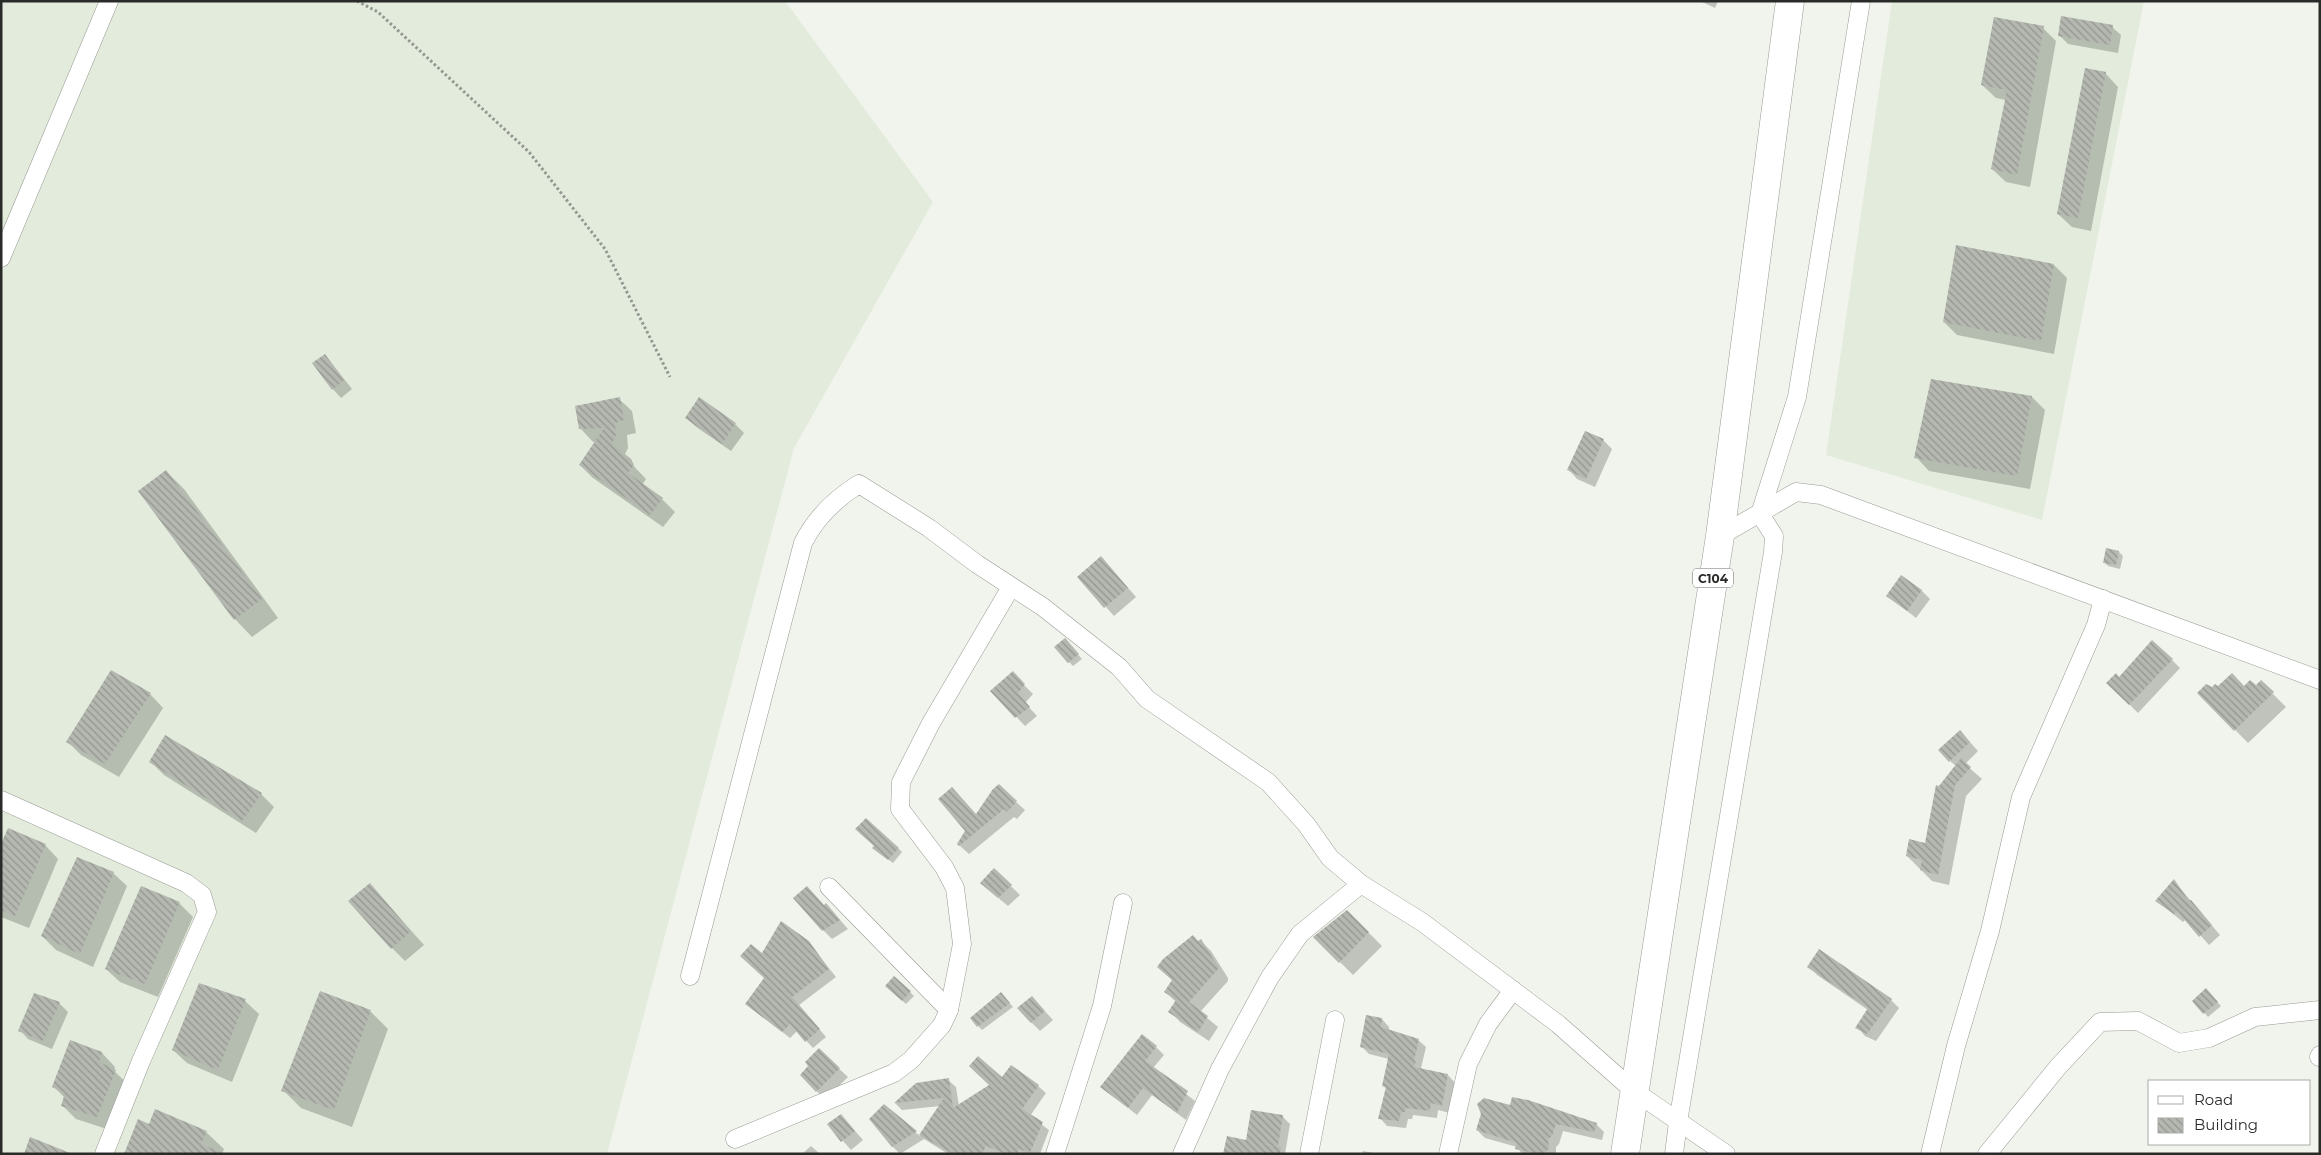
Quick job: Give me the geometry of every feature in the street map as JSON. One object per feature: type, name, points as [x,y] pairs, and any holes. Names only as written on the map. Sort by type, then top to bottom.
[{"type":"highway","name":"C104","points":[[1625,1154],[1720,536],[1790,1]]},
{"type":"street","points":[[1,258],[109,1]]},
{"type":"street","points":[[1760,514],[1797,397],[1861,1]]},
{"type":"street","points":[[690,976],[803,543],[813,524],[843,494],[859,484],[929,528],[1042,607],[1119,667],[1147,700],[1268,782],[1306,824],[1330,858],[1361,884],[1422,922],[1558,1024],[1634,1091],[1726,1154]]},
{"type":"street","points":[[1720,536],[1796,492],[1821,495],[2320,680]]},
{"type":"street","points":[[1674,1154],[1773,552],[1774,536],[1760,514]]},
{"type":"street","points":[[734,1139],[894,1073],[911,1060],[942,1025],[949,1010],[962,944],[955,888],[944,867],[900,809],[901,782],[931,723],[1011,587]]},
{"type":"street","points":[[1930,1154],[1956,1046],[1990,931],[2021,797],[2096,625],[2103,598]]},
{"type":"street","points":[[1,800],[186,883],[202,895],[207,912],[141,1061],[104,1154]]},
{"type":"street","points":[[1182,1154],[1220,1069],[1270,977],[1300,934],[1361,884]]},
{"type":"street","points":[[829,887],[949,1010]]},
{"type":"street","points":[[1055,1154],[1102,1006],[1123,902]]},
{"type":"street","points":[[1448,1154],[1468,1064],[1488,1024],[1513,990]]},
{"type":"street","points":[[1987,1154],[2058,1067],[2100,1022],[2138,1021],[2179,1043],[2209,1038],[2255,1017],[2320,1010]]},
{"type":"street","points":[[1309,1154],[1335,1020]]},
{"type":"path","points":[[357,1],[378,12],[529,152],[605,249],[670,377]]},
{"type":"shaded area","points":[[1,1],[785,1],[933,202],[794,448],[607,1154],[1,1154]]},
{"type":"shaded area","points":[[1892,1],[2144,1],[2042,520],[1826,455]]},
{"type":"building","points":[[2061,16],[2113,25],[2110,45],[2058,36]]},
{"type":"building","points":[[1994,17],[2044,26],[2017,175],[1991,169],[2007,90],[1981,85]]},
{"type":"building","points":[[2085,68],[2106,72],[2078,218],[2057,214]]},
{"type":"building","points":[[1956,245],[2054,264],[2041,341],[1943,322]]},
{"type":"building","points":[[325,354],[344,380],[332,390],[312,363]]},
{"type":"building","points":[[1931,379],[2032,396],[2017,476],[1914,458]]},
{"type":"building","points":[[620,397],[624,420],[615,423],[616,435],[612,444],[631,459],[634,465],[628,473],[663,498],[650,515],[579,465],[604,428],[579,429],[575,406]]},
{"type":"building","points":[[699,397],[736,423],[722,444],[685,418]]},
{"type":"building","points":[[1585,431],[1604,439],[1586,479],[1567,470]]},
{"type":"building","points":[[166,470],[262,599],[234,620],[138,491]]},
{"type":"building","points":[[2106,548],[2119,551],[2116,565],[2103,563]]},
{"type":"building","points":[[1101,556],[1128,588],[1104,608],[1077,577]]},
{"type":"building","points":[[1901,575],[1922,590],[1907,611],[1886,596]]},
{"type":"building","points":[[1065,638],[1079,654],[1068,663],[1054,647]]},
{"type":"building","points":[[2152,640],[2173,659],[2129,705],[2106,683],[2116,673],[2119,677]]},
{"type":"building","points":[[111,670],[151,693],[105,764],[66,742]]},
{"type":"building","points":[[1013,671],[1025,684],[1018,693],[1030,707],[1015,718],[990,691]]},
{"type":"building","points":[[2232,673],[2244,686],[2250,680],[2256,685],[2261,680],[2274,692],[2234,731],[2197,693],[2206,684],[2212,687],[2215,684],[2218,686]]},
{"type":"building","points":[[1960,730],[1970,742],[1949,762],[1938,750]]},
{"type":"building","points":[[165,735],[262,793],[242,821],[149,762]]},
{"type":"building","points":[[1961,758],[1971,767],[1955,785],[1938,875],[1920,870],[1922,860],[1906,856],[1909,839],[1925,843],[1936,785],[1939,786]]},
{"type":"building","points":[[999,784],[1017,801],[1007,812],[1004,809],[959,846],[957,844],[965,831],[938,799],[952,787],[976,814],[993,789]]},
{"type":"building","points":[[866,818],[899,848],[888,860],[872,848],[874,846],[855,829]]},
{"type":"building","points":[[8,828],[46,844],[15,916],[1,910],[1,844]]},
{"type":"building","points":[[77,857],[114,872],[80,954],[41,936]]},
{"type":"building","points":[[994,868],[1012,885],[998,898],[980,883]]},
{"type":"building","points":[[2174,879],[2189,901],[2191,900],[2212,925],[2199,937],[2177,911],[2174,914],[2155,901]]},
{"type":"building","points":[[370,883],[411,931],[391,949],[348,901]]},
{"type":"building","points":[[141,886],[180,902],[145,984],[105,969]]},
{"type":"building","points":[[807,886],[824,905],[826,903],[840,920],[822,931],[793,898]]},
{"type":"building","points":[[1347,910],[1369,932],[1339,963],[1313,937]]},
{"type":"building","points":[[781,921],[809,941],[829,969],[792,997],[820,1029],[805,1042],[790,1024],[782,1032],[745,1004],[764,978],[740,956],[751,944],[762,953]]},
{"type":"building","points":[[1193,935],[1198,941],[1201,939],[1219,968],[1189,1002],[1208,1016],[1198,1032],[1168,1012],[1176,1000],[1164,992],[1172,980],[1157,967],[1163,959]]},
{"type":"building","points":[[1819,949],[1892,999],[1867,1034],[1855,1028],[1868,1008],[1807,967]]},
{"type":"building","points":[[894,976],[911,991],[902,1001],[885,986]]},
{"type":"building","points":[[199,983],[246,999],[218,1070],[172,1050]]},
{"type":"building","points":[[2206,988],[2218,1002],[2203,1014],[2192,1001]]},
{"type":"building","points":[[320,991],[371,1010],[334,1110],[281,1091]]},
{"type":"building","points":[[1001,992],[1010,1003],[977,1027],[970,1018]]},
{"type":"building","points":[[34,993],[60,1002],[43,1041],[18,1031]]},
{"type":"building","points":[[1032,996],[1045,1011],[1031,1023],[1017,1008]]},
{"type":"building","points":[[1366,1015],[1382,1018],[1381,1027],[1419,1039],[1414,1067],[1448,1074],[1442,1106],[1431,1103],[1430,1111],[1406,1108],[1405,1112],[1401,1112],[1399,1121],[1378,1119],[1386,1087],[1382,1086],[1389,1054],[1360,1047]]},
{"type":"building","points":[[1142,1034],[1157,1046],[1145,1061],[1188,1091],[1177,1113],[1143,1088],[1128,1108],[1100,1087]]},
{"type":"building","points":[[70,1040],[102,1052],[99,1062],[116,1070],[97,1117],[61,1106],[65,1093],[52,1087]]},
{"type":"building","points":[[819,1048],[840,1068],[816,1092],[800,1075],[808,1066],[805,1062]]},
{"type":"building","points":[[978,1056],[1002,1077],[1011,1065],[1039,1085],[1022,1109],[1043,1122],[1030,1153],[1019,1149],[1017,1154],[1006,1154],[986,1146],[982,1154],[953,1154],[919,1135],[944,1098],[894,1103],[916,1083],[949,1078],[953,1108],[989,1085],[969,1066]]},
{"type":"building","points":[[1512,1097],[1528,1100],[1597,1123],[1594,1132],[1556,1124],[1552,1136],[1548,1139],[1549,1148],[1544,1154],[1538,1154],[1515,1149],[1517,1143],[1476,1130],[1481,1114],[1477,1104],[1484,1098],[1510,1105]]},
{"type":"building","points":[[884,1104],[917,1131],[892,1147],[869,1119]]},
{"type":"building","points":[[155,1109],[207,1131],[201,1144],[225,1154],[124,1154],[138,1119],[149,1124]]},
{"type":"building","points":[[1251,1110],[1283,1115],[1278,1146],[1258,1143],[1281,1147],[1280,1154],[1223,1154],[1227,1136],[1246,1140]]},
{"type":"building","points":[[841,1114],[855,1131],[841,1142],[827,1124]]},
{"type":"building","points":[[30,1137],[70,1153],[70,1154],[24,1154]]}]
